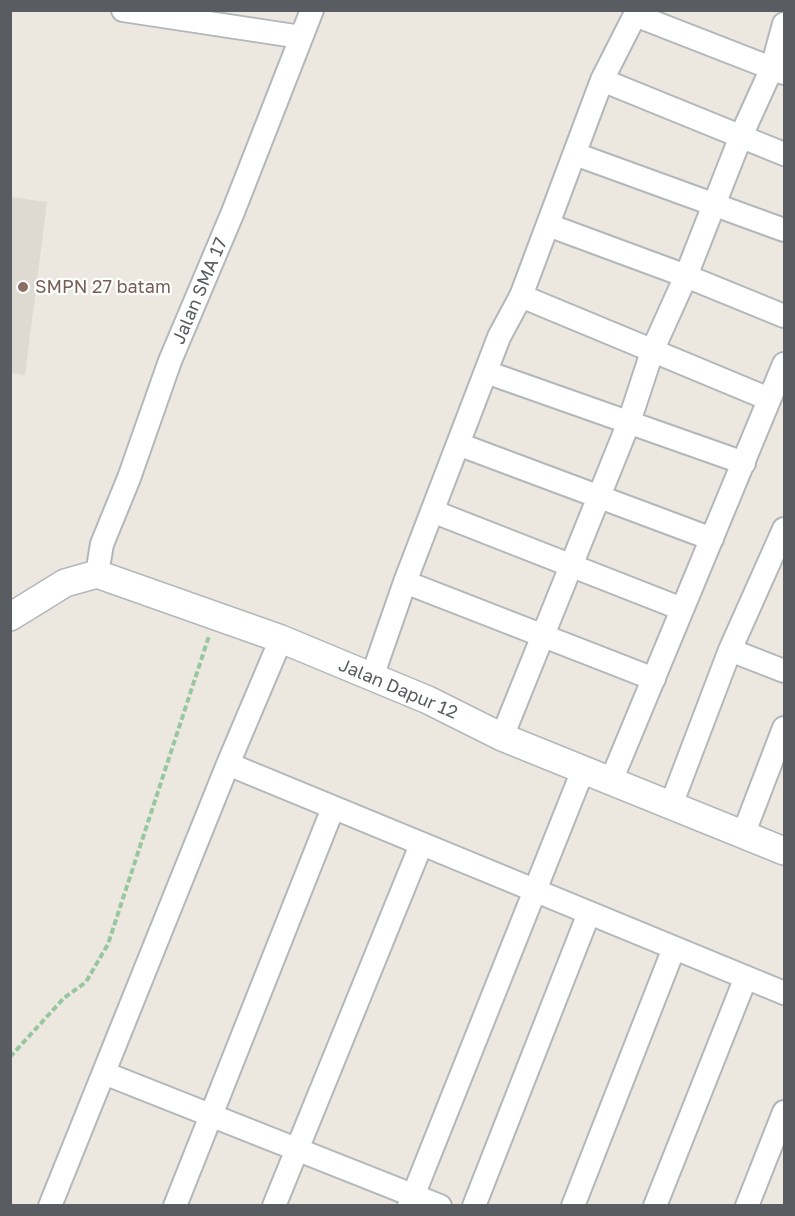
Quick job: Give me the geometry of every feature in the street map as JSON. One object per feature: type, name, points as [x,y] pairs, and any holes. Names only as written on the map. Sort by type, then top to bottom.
[{"type":"street","points":[[123,10],[302,37]]},
{"type":"street","name":"Jalan SMA 17","points":[[98,574],[102,544],[129,478],[170,361],[234,212],[312,10]]},
{"type":"street","points":[[372,677],[405,582],[499,337],[521,296],[602,80],[636,13],[778,71]]},
{"type":"street","points":[[502,736],[629,422],[653,349],[686,276],[741,136],[778,71],[784,24]]},
{"type":"street","points":[[602,80],[784,154]]},
{"type":"street","points":[[575,154],[784,230]]},
{"type":"street","points":[[548,225],[686,276],[784,316]]},
{"type":"street","points":[[521,296],[769,399]]},
{"type":"street","points":[[611,781],[784,364]]},
{"type":"street","points":[[486,372],[744,463]]},
{"type":"street","points":[[458,444],[712,539]]},
{"type":"street","points":[[432,511],[682,609]]},
{"type":"street","points":[[671,805],[730,650],[784,529]]},
{"type":"street","points":[[10,616],[65,583],[98,574]]},
{"type":"street","name":"Jalan Dapur 12","points":[[98,574],[281,639],[428,700],[502,736],[784,851]]},
{"type":"street","points":[[405,582],[654,679]]},
{"type":"street","points":[[50,1206],[228,764],[281,639]]},
{"type":"street","points":[[730,650],[784,671]]},
{"type":"street","points":[[743,835],[784,728]]},
{"type":"street","points":[[228,764],[784,993]]},
{"type":"street","points":[[411,1200],[583,770]]},
{"type":"street","points":[[175,1206],[333,808]]},
{"type":"street","points":[[274,1206],[421,845]]},
{"type":"street","points":[[474,1206],[589,913]]},
{"type":"street","points":[[573,1206],[674,948]]},
{"type":"street","points":[[655,1206],[746,977]]},
{"type":"street","points":[[104,1073],[297,1150],[411,1200],[440,1206]]},
{"type":"street","points":[[747,1206],[784,1112]]},
{"type":"path","points":[[10,1057],[64,998],[86,982],[108,944],[216,616]]},
{"type":"shaded area","name":"SMPN 27 batam","points":[[11,197],[47,202],[25,375],[11,373]]},
{"type":"place","name":"SMPN 27 batam","points":[[23,287]]}]
